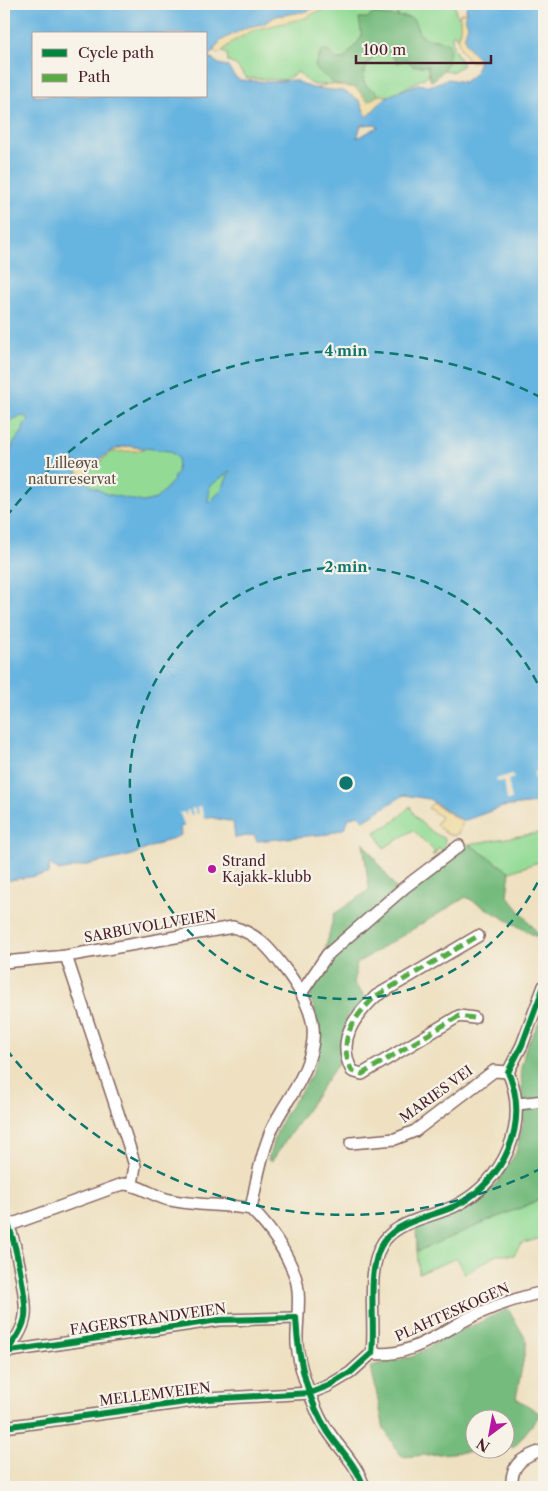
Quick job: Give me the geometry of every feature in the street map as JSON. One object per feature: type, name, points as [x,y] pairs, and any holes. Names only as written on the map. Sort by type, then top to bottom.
[{"type":"street","points":[[302,992],[327,955],[404,887],[459,846]]},
{"type":"street","name":"SARBUVOLLVEIEN","points":[[4,962],[66,956],[233,927],[255,936],[267,946],[302,992],[314,1025],[312,1053],[307,1068],[272,1131],[255,1186],[251,1209]]},
{"type":"street","points":[[474,1018],[459,1016],[362,1074],[352,1071],[348,1063],[345,1042],[349,1030],[368,1004],[391,987],[478,936]]},
{"type":"street","points":[[66,956],[135,1166],[132,1184]]},
{"type":"street","points":[[310,1393],[328,1386],[350,1373],[372,1353],[374,1270],[384,1241],[408,1223],[469,1198],[491,1178],[505,1156],[512,1139],[518,1104],[508,1072],[522,1045],[544,986]]},
{"type":"street","name":"MARIES VEI","points":[[351,1142],[395,1139],[415,1131],[494,1071],[508,1072]]},
{"type":"street","points":[[518,1104],[544,1101]]},
{"type":"street","points":[[5,1353],[18,1334],[25,1316],[19,1267],[7,1221],[114,1186],[132,1184],[159,1198],[173,1201],[251,1209],[265,1223],[295,1276],[300,1364],[320,1417],[356,1470],[364,1487]]},
{"type":"street","name":"PLAHTESKOGEN","points":[[372,1353],[386,1356],[398,1354],[497,1305],[544,1292]]},
{"type":"street","name":"FAGERSTRANDVEIEN","points":[[5,1353],[219,1320],[296,1318]]},
{"type":"street","name":"MELLEMVEIEN","points":[[4,1427],[208,1399],[310,1393]]},
{"type":"street","points":[[512,1487],[513,1470],[518,1462],[526,1456],[544,1450]]},
{"type":"green space","points":[[343,4],[398,4],[397,16],[406,4],[455,4],[456,14],[460,18],[461,27],[457,38],[454,33],[452,36],[453,47],[463,65],[452,72],[443,70],[448,60],[440,40],[426,39],[418,33],[413,19],[375,13],[367,19],[360,18],[362,37],[344,59],[337,60],[328,50],[321,51],[315,65],[335,84],[314,85],[298,72],[285,80],[246,78],[236,65],[228,62],[227,54],[222,52],[232,42],[253,30],[305,18],[316,12]]},
{"type":"green space","points":[[375,13],[413,19],[423,37],[448,43],[450,54],[440,74],[432,81],[430,80],[428,66],[413,66],[406,59],[398,63],[390,53],[380,49],[369,62],[364,74],[365,84],[379,95],[368,102],[356,88],[335,84],[316,69],[315,65],[324,49],[337,60],[344,59],[362,37],[359,18],[367,18]]},
{"type":"green space","points":[[380,49],[390,53],[398,63],[406,59],[417,66],[428,66],[428,76],[390,96],[379,95],[368,88],[363,80],[365,68]]},
{"type":"green space","name":"Lilleøya naturreservat","points":[[4,369],[261,474],[193,532],[4,542]]},
{"type":"green space","points":[[410,806],[424,826],[445,839],[444,845],[449,849],[443,852],[439,847],[434,856],[432,854],[435,852],[413,830],[384,848],[375,832],[395,821]]},
{"type":"green space","points":[[544,832],[544,860],[510,872],[469,844]]},
{"type":"green space","points":[[363,842],[404,900],[469,844],[510,872],[507,895],[544,941],[466,897],[357,963],[354,983],[368,1001],[347,1016],[339,1062],[272,1161],[268,1160],[282,1120],[308,1081],[316,1060],[319,1039],[318,1028],[310,996],[321,967],[334,914],[369,890]]},
{"type":"green space","points":[[541,1019],[544,1021],[544,1198],[417,1251],[416,1227],[460,1211],[496,1184],[516,1153],[523,1124],[521,1068],[526,1047]]},
{"type":"green space","points":[[544,1198],[544,1237],[521,1244],[514,1255],[496,1255],[465,1274],[457,1258],[419,1273],[417,1251]]},
{"type":"green space","points":[[508,1309],[527,1341],[516,1398],[541,1414],[516,1445],[516,1408],[466,1408],[466,1452],[402,1457],[384,1429],[371,1366],[412,1357],[439,1341]]},
{"type":"sand","points":[[321,4],[343,4],[316,12],[305,18],[253,30],[232,42],[219,54],[213,52],[220,41],[247,27],[267,22],[276,16],[308,11]]},
{"type":"sand","points":[[466,12],[468,26],[466,43],[479,60],[471,62],[460,48],[459,43],[459,14]]},
{"type":"sand","points":[[328,84],[356,88],[368,102],[379,95],[390,96],[367,117],[359,100],[347,93],[314,89]]},
{"type":"sand","points":[[128,446],[147,448],[137,451],[112,452],[87,472],[94,479],[85,480],[63,458],[80,466],[87,467],[97,462],[108,451]]},
{"type":"sand","points":[[433,803],[456,818],[464,819],[458,834],[456,833],[455,836],[447,834],[436,825],[441,817],[428,808]]},
{"type":"water","points":[[4,4],[321,4],[308,11],[276,16],[263,24],[247,27],[220,41],[209,57],[219,64],[227,66],[235,77],[240,80],[269,82],[294,80],[312,88],[344,91],[359,100],[367,117],[386,97],[408,88],[418,84],[429,86],[448,79],[464,82],[475,73],[479,60],[465,41],[468,26],[465,17],[467,4],[544,4],[544,802],[502,807],[463,821],[429,799],[404,795],[364,820],[358,815],[349,818],[345,828],[328,834],[257,841],[254,835],[235,838],[233,822],[209,817],[180,827],[181,835],[129,856],[59,871],[50,864],[48,874],[4,881],[4,460],[8,461],[13,444],[23,431],[24,424],[29,421],[27,417],[20,416],[4,424]],"holes":[[[376,124],[378,127],[357,138],[361,125]],[[128,446],[169,451],[178,458],[177,473],[173,478],[174,480],[156,499],[143,502],[107,494],[91,486],[66,459],[87,467],[110,452]],[[230,471],[221,491],[208,503],[210,486]]]},
{"type":"pier","points":[[544,771],[544,797],[542,797],[541,780],[535,780],[534,772]]},
{"type":"pier","points":[[512,774],[514,778],[508,780],[512,800],[507,800],[504,781],[497,782],[496,779]]},
{"type":"pier","points":[[201,806],[205,821],[185,828],[180,813],[184,812],[187,816],[186,811],[189,810],[191,815],[193,814],[191,809],[194,808],[197,814],[199,813],[197,807]]},
{"type":"marked path","points":[[474,1018],[459,1016],[362,1074],[352,1071],[346,1049],[347,1039],[361,1012],[376,996],[478,936]]},
{"type":"cycle path","points":[[4,1427],[208,1399],[310,1393],[328,1386],[350,1373],[372,1353],[373,1280],[378,1252],[384,1241],[399,1228],[407,1224],[455,1206],[487,1182],[499,1167],[508,1149],[514,1130],[516,1111],[514,1091],[508,1072],[522,1045],[544,986]]},
{"type":"cycle path","points":[[4,1218],[16,1250],[25,1308],[22,1326],[7,1351]]},
{"type":"cycle path","points":[[4,1352],[219,1320],[296,1318],[301,1363],[314,1405],[320,1419],[353,1465],[364,1487]]},
{"type":"place","name":"Strand Kajakk-klubb","points":[[212,869]]}]
